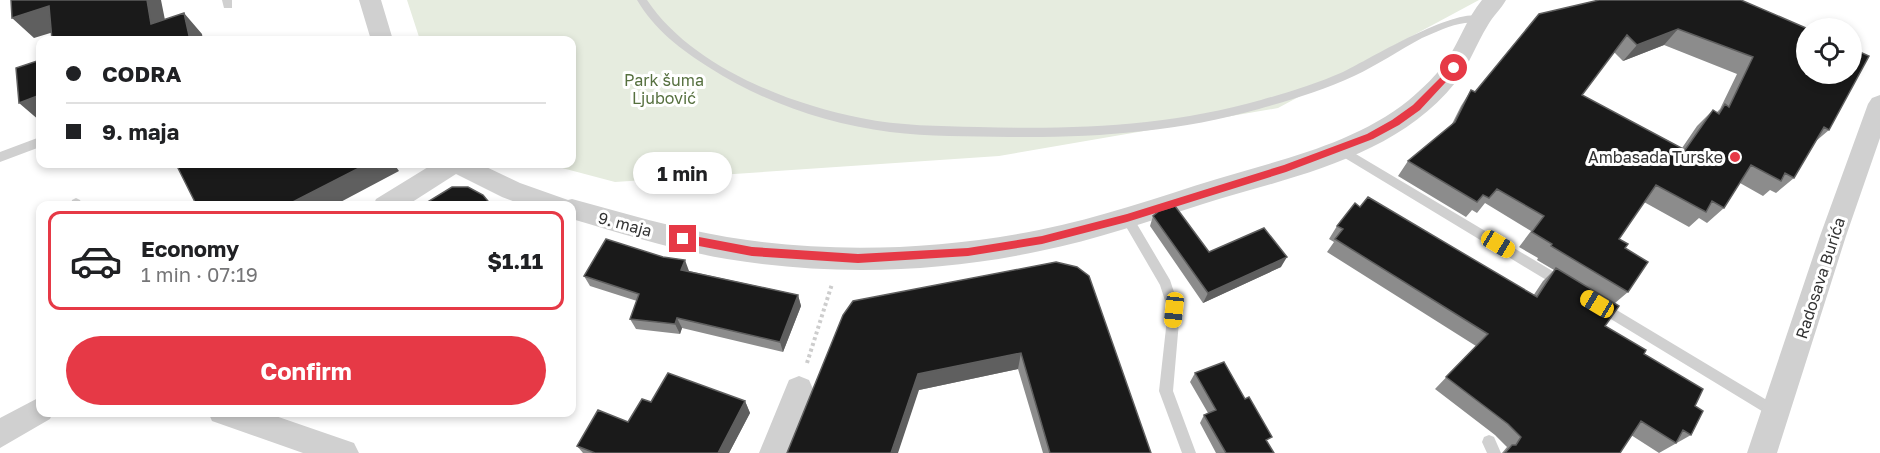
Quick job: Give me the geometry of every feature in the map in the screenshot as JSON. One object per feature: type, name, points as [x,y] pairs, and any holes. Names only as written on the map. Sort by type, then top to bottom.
[{"type":"street","points":[[370,0],[381,36]]},
{"type":"street","name":"9. maja","points":[[576,210],[666,235],[728,248],[790,256],[840,258],[968,252],[1042,240],[1127,218],[1286,168],[1340,149],[1387,127],[1416,107],[1454,68],[1488,10]]},
{"type":"street","name":"Radosava Burića","points":[[1762,453],[1880,104]]},
{"type":"street","points":[[393,201],[446,168]]},
{"type":"street","points":[[466,168],[511,190],[543,201]]},
{"type":"street","points":[[774,453],[799,389]]},
{"type":"street","points":[[0,434],[36,413]]},
{"type":"street","points":[[237,417],[344,453]]},
{"type":"lane","points":[[642,0],[677,41],[723,73],[777,99],[847,119],[914,130],[1047,133],[1139,127],[1241,108],[1292,94],[1356,71],[1447,21],[1467,18],[1488,10]]},
{"type":"lane","points":[[0,158],[36,144]]},
{"type":"lane","points":[[1340,149],[1572,290]]},
{"type":"lane","points":[[1127,218],[1166,284],[1174,310],[1166,391],[1189,453]]},
{"type":"lane","points":[[1593,302],[1775,412]]},
{"type":"path","points":[[799,389],[840,258]]},
{"type":"green space","name":"Park šuma Ljubović","points":[[407,0],[1479,0],[1278,108],[999,156],[615,182],[562,168],[576,168],[576,36],[419,36]]},
{"type":"building","points":[[11,0],[147,0],[151,24],[184,13],[189,36],[52,36],[49,6],[12,18]]},
{"type":"building","points":[[1599,0],[1741,0],[1796,24],[1796,84],[1854,84],[1829,130],[1824,127],[1794,178],[1785,173],[1781,181],[1751,165],[1724,208],[1712,201],[1706,212],[1656,185],[1619,239],[1628,244],[1625,248],[1648,262],[1628,292],[1551,246],[1552,244],[1532,232],[1544,216],[1497,189],[1489,198],[1483,195],[1477,202],[1408,161],[1455,122],[1471,90],[1475,92],[1539,14]],"holes":[[[1678,29],[1753,57],[1729,107],[1725,104],[1719,114],[1713,110],[1685,150],[1582,95],[1627,35],[1637,45]]]},
{"type":"building","points":[[1862,53],[1869,56],[1862,69]]},
{"type":"building","points":[[36,61],[36,97],[19,103],[16,68]]},
{"type":"building","points":[[178,168],[359,168],[295,201],[194,201]]},
{"type":"building","points":[[452,187],[468,187],[483,195],[488,201],[429,201]]},
{"type":"building","points":[[1368,197],[1537,297],[1556,268],[1619,306],[1605,326],[1646,350],[1644,354],[1703,389],[1695,406],[1703,411],[1691,435],[1683,430],[1676,443],[1641,421],[1620,453],[1505,453],[1512,445],[1516,445],[1521,437],[1508,424],[1446,377],[1488,334],[1335,239],[1343,229],[1337,226],[1355,203],[1360,207]]},
{"type":"building","points":[[1175,206],[1209,252],[1264,228],[1287,257],[1208,293],[1153,216],[1159,211]]},
{"type":"building","points":[[606,239],[663,257],[685,260],[681,270],[798,295],[780,342],[677,318],[675,324],[630,319],[639,294],[584,276]]},
{"type":"building","points":[[1056,262],[1077,267],[1089,276],[1151,453],[1050,453],[1021,353],[918,374],[891,453],[787,453],[843,315],[853,301]]},
{"type":"building","points":[[1224,362],[1245,399],[1249,397],[1272,437],[1266,440],[1274,453],[1226,453],[1204,415],[1216,410],[1195,373]]},
{"type":"building","points":[[668,373],[745,401],[718,453],[595,453],[577,446],[598,410],[628,422],[642,399],[651,402]]},
{"type":"place","name":"Ambasada Turske","points":[[1735,157]]},
{"type":"route","points":[[683,239],[752,252],[823,258],[902,257],[968,252],[1042,240],[1127,218],[1340,149],[1396,123],[1432,92],[1454,68]]}]
